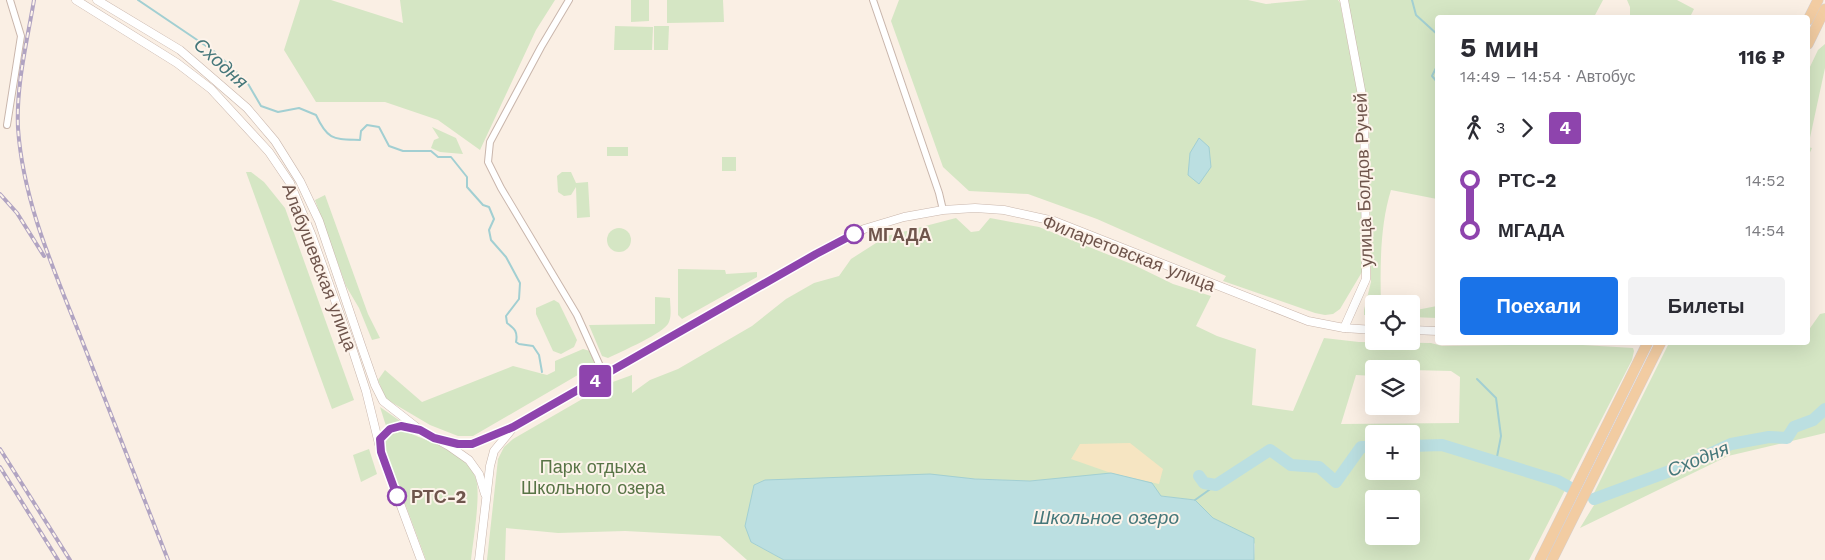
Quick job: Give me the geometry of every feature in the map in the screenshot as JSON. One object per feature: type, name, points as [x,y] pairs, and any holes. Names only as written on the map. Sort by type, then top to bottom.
[{"type":"main road","points":[[1810,16],[1818,0]]},
{"type":"main road","points":[[1810,40],[1825,9]]},
{"type":"main road","points":[[1540,560],[1646,345]]},
{"type":"main road","points":[[1552,560],[1660,345]]},
{"type":"street","points":[[8,125],[22,36],[10,0]]},
{"type":"street","name":"Алабушевская улица","points":[[76,0],[177,63],[211,89],[269,152],[290,182],[312,236],[352,348],[366,391],[381,452],[421,560]]},
{"type":"street","name":"Алабушевская улица","points":[[97,0],[180,50],[247,108],[275,141],[300,181],[319,221],[375,385],[383,401],[420,430],[470,460],[479,474],[486,494],[479,560]]},
{"type":"street","points":[[569,0],[490,142],[488,162],[577,315],[604,375]]},
{"type":"street","points":[[873,0],[939,193],[943,210]]},
{"type":"street","name":"улица Болдов Ручей","points":[[1344,0],[1364,106],[1366,252],[1366,279],[1344,328]]},
{"type":"street","name":"Филаретовская улица","points":[[434,438],[458,444],[472,444],[513,427],[816,254],[864,229],[904,217],[943,210],[975,208],[1004,210],[1054,221],[1308,321],[1344,328],[1365,329]]},
{"type":"street","points":[[1420,330],[1435,331]]},
{"type":"street","points":[[1639,360],[1642,345]]},
{"type":"street","name":"Алабушевская улица","points":[[381,452],[380,439],[390,429],[401,426],[420,430]]},
{"type":"street","name":"Филаретовская улица","points":[[486,494],[494,451],[513,427]]},
{"type":"green space","points":[[300,0],[331,0],[403,23],[400,0],[555,0],[536,30],[480,150],[438,120],[385,102],[316,102],[284,50]]},
{"type":"green space","points":[[631,0],[649,0],[649,21],[631,22]]},
{"type":"green space","points":[[667,0],[723,0],[724,22],[667,23]]},
{"type":"green space","points":[[899,0],[1248,0],[1266,4],[1308,0],[1338,0],[1357,90],[1360,141],[1362,272],[1340,309],[1333,314],[1315,313],[1223,281],[1226,276],[1097,219],[1028,194],[969,191],[943,167],[891,21]]},
{"type":"green space","points":[[1348,0],[1603,0],[1595,15],[1435,15],[1435,199],[1391,190],[1383,232],[1381,295],[1368,295],[1371,282],[1369,120]]},
{"type":"green space","points":[[1627,0],[1677,0],[1694,9],[1691,15],[1630,15],[1630,7]]},
{"type":"green space","points":[[615,26],[653,27],[652,50],[614,50]]},
{"type":"green space","points":[[654,26],[669,26],[668,50],[654,50]]},
{"type":"green space","points":[[1825,44],[1825,68],[1810,138],[1810,67],[1818,50]]},
{"type":"green space","points":[[432,127],[456,138],[463,154],[440,152],[431,148],[434,140],[439,138]]},
{"type":"green space","points":[[607,147],[628,147],[628,156],[607,156]]},
{"type":"green space","points":[[722,157],[736,157],[736,171],[722,171]]},
{"type":"green space","points":[[246,172],[251,172],[264,182],[285,208],[354,400],[332,409]]},
{"type":"green space","points":[[562,172],[571,172],[576,183],[588,182],[590,217],[577,218],[576,187],[571,195],[564,196],[558,192],[557,176]]},
{"type":"green space","points":[[325,195],[368,314],[380,338],[372,340],[359,308],[346,286],[315,200]]},
{"type":"green space","name":"Парк отдыха Школьного озера","points":[[956,218],[971,232],[979,231],[990,218],[1039,227],[1134,265],[1173,284],[1211,296],[1196,326],[1217,336],[1256,349],[1252,405],[1293,411],[1324,338],[1365,342],[1365,350],[1420,350],[1420,343],[1442,346],[1583,345],[1633,348],[1634,351],[1632,360],[1529,560],[1254,560],[1255,544],[1247,535],[1213,518],[1195,500],[1062,479],[1030,481],[953,478],[751,542],[784,560],[747,560],[720,536],[625,531],[558,533],[506,528],[505,560],[487,560],[498,459],[504,447],[513,439],[610,383],[632,375],[632,393],[650,380],[678,369],[752,326],[786,299],[814,283],[839,276],[851,259],[887,236]]},
{"type":"green space","points":[[619,228],[628,231],[631,240],[628,249],[619,252],[610,249],[607,240],[610,231]]},
{"type":"green space","points":[[678,269],[725,270],[726,274],[757,272],[757,277],[682,319],[678,315]]},
{"type":"green space","points":[[655,297],[670,298],[670,316],[666,326],[632,347],[608,358],[602,356],[589,325],[655,324]]},
{"type":"green space","points":[[554,300],[559,303],[577,340],[574,347],[561,354],[553,351],[536,314],[536,308]]},
{"type":"green space","points":[[1435,306],[1435,318],[1420,317],[1420,309]]},
{"type":"green space","points":[[1825,313],[1825,433],[1728,456],[1580,528],[1602,492],[1597,496],[1593,495],[1668,345],[1810,345],[1810,328],[1820,314]]},
{"type":"green space","points":[[583,349],[590,351],[595,365],[473,436],[458,436],[430,425],[386,399],[378,380],[385,370],[422,402],[513,366],[547,375],[555,371],[555,361]]},
{"type":"green space","points":[[380,407],[403,423],[387,429]]},
{"type":"green space","points":[[404,431],[446,449],[465,462],[472,470],[476,479],[478,496],[471,560],[426,560],[384,447],[391,435]]},
{"type":"green space","points":[[369,449],[377,474],[361,482],[353,455]]},
{"type":"sand","points":[[1130,443],[1163,469],[1159,484],[1111,473],[1071,459],[1080,444]]},
{"type":"water","points":[[1199,138],[1209,147],[1211,167],[1199,184],[1188,175],[1190,153]]},
{"type":"water","name":"Школьное озеро","points":[[1111,473],[1152,483],[1161,496],[1195,500],[1213,518],[1254,538],[1254,560],[784,560],[751,542],[745,526],[754,485],[765,480],[930,474],[975,479],[1030,481]]},
{"type":"waterway","name":"Сходня","points":[[138,0],[215,52],[247,82],[261,106],[278,112],[299,108],[316,115],[324,130],[338,139],[360,140],[361,131],[367,125],[379,127],[389,146],[403,151],[431,151],[438,157],[451,157],[467,177],[467,187],[483,205],[489,207],[494,219],[489,230],[491,240],[506,257],[520,283],[519,299],[506,316],[507,323],[515,331],[517,336],[516,342],[533,346],[539,355],[542,372]]},
{"type":"waterway","points":[[1412,0],[1416,15],[1435,32]]},
{"type":"waterway","points":[[1435,70],[1432,76],[1435,80]]},
{"type":"waterway","points":[[1477,379],[1496,398],[1501,436],[1496,462]]},
{"type":"waterway","name":"Сходня","points":[[1594,499],[1686,465],[1731,444],[1769,437],[1787,438],[1794,427],[1813,420],[1825,409]]},
{"type":"waterway","name":"Сходня","points":[[1420,446],[1442,445],[1558,481],[1569,487]]},
{"type":"waterway","name":"Сходня","points":[[1199,476],[1204,483],[1216,485],[1270,450],[1291,465],[1319,467],[1336,482],[1361,447],[1365,447]]},
{"type":"waterway","points":[[1195,500],[1216,485]]},
{"type":"railway","points":[[34,0],[23,64],[18,112],[21,155],[26,182],[41,235],[168,560]]},
{"type":"railway","points":[[0,194],[17,213],[44,256]]},
{"type":"railway","points":[[0,449],[70,560]]},
{"type":"railway","points":[[0,467],[58,560]]},
{"type":"bus line","name":"4","points":[[397,496],[381,452],[380,439],[390,429],[401,426],[420,430],[434,438],[465,445],[472,444],[513,427],[854,234]]},
{"type":"place","name":"МГАДА","points":[[854,234]]},
{"type":"place","name":"РТС-2","points":[[397,496]]}]
